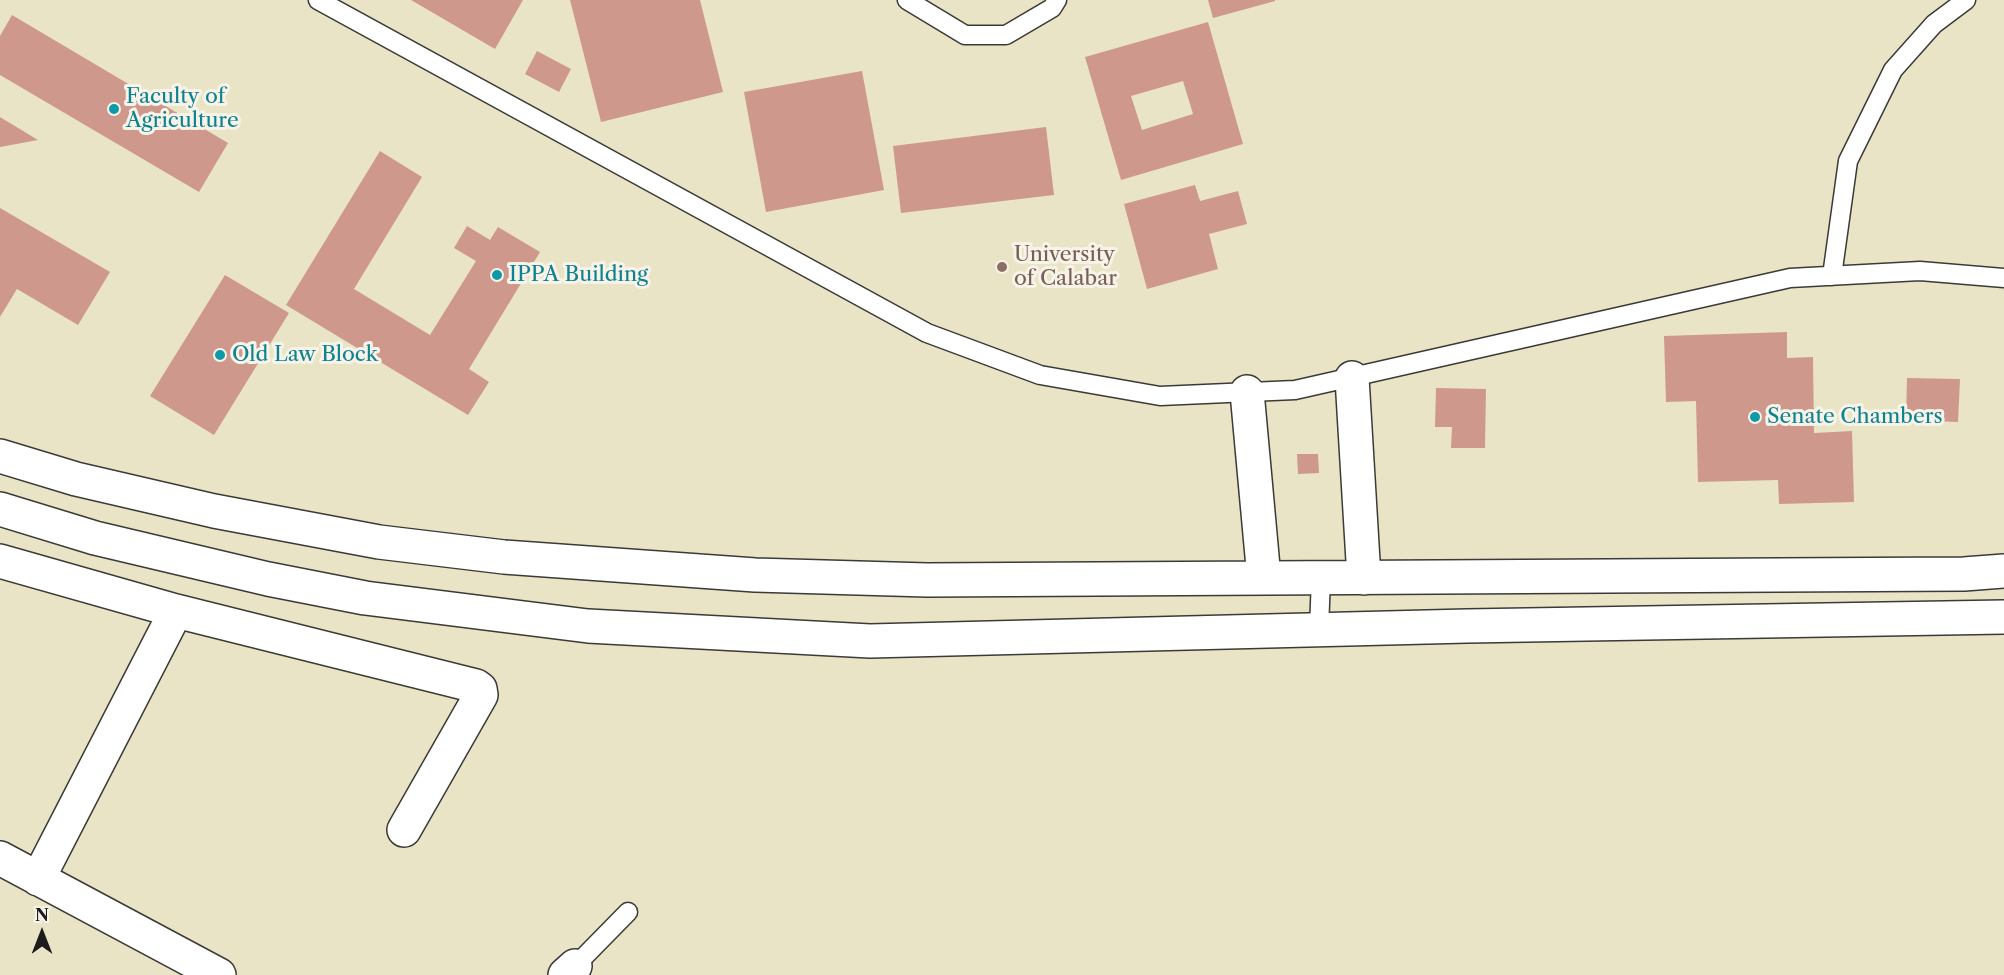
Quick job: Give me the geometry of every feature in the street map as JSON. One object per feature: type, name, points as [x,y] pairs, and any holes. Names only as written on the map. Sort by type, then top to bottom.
[{"type":"street","points":[[1352,378],[1364,578]]},
{"type":"street","points":[[1248,392],[1264,578]]},
{"type":"street","points":[[0,456],[76,478],[214,511],[379,542],[504,556],[755,575],[927,579],[1364,578],[1940,574],[2004,571]]},
{"type":"street","points":[[0,509],[95,538],[268,579],[364,598],[588,626],[870,641],[1319,629],[2004,617]]},
{"type":"street","points":[[0,561],[176,611],[476,686],[480,689],[481,695],[404,830]]},
{"type":"street","points":[[38,879],[176,611]]},
{"type":"street","points":[[0,858],[219,975]]},
{"type":"lane","points":[[318,0],[927,333],[1040,375],[1160,396],[1295,390],[1790,278],[1920,271],[2004,278]]},
{"type":"lane","points":[[907,0],[965,35],[1006,35],[1052,9],[1056,0]]},
{"type":"lane","points":[[1832,276],[1848,160],[1893,70],[1934,24],[1966,0]]},
{"type":"lane","points":[[1319,629],[1321,578]]},
{"type":"lane","points":[[570,970],[628,912]]},
{"type":"building","points":[[411,0],[523,0],[495,49]]},
{"type":"building","points":[[570,0],[700,0],[723,92],[601,122]]},
{"type":"building","points":[[1208,0],[1275,0],[1275,1],[1213,18]]},
{"type":"building","name":"Faculty of Agriculture","points":[[12,15],[228,143],[199,192],[0,75],[0,36]]},
{"type":"building","points":[[1208,22],[1243,144],[1121,180],[1085,57]],"holes":[[[1183,81],[1193,114],[1142,130],[1131,96]]]},
{"type":"building","points":[[537,51],[571,69],[559,92],[525,74]]},
{"type":"building","points":[[862,71],[884,190],[766,212],[744,92]]},
{"type":"building","points":[[0,117],[38,140],[0,147]]},
{"type":"building","points":[[1046,127],[1054,195],[901,213],[893,146]]},
{"type":"building","name":"IPPA Building","points":[[380,151],[422,177],[354,289],[430,335],[476,261],[454,248],[467,226],[490,240],[498,227],[540,252],[469,369],[489,382],[468,415],[286,305]]},
{"type":"building","points":[[1195,185],[1200,201],[1238,191],[1247,224],[1209,234],[1218,269],[1147,289],[1124,204]]},
{"type":"building","points":[[0,208],[110,272],[78,325],[17,289],[0,317]]},
{"type":"building","name":"Old Law Block","points":[[225,275],[289,313],[214,435],[150,396]]},
{"type":"building","name":"Senate Chambers","points":[[1787,332],[1787,358],[1813,357],[1814,433],[1852,431],[1854,502],[1779,504],[1778,480],[1698,482],[1696,401],[1666,402],[1664,336]]},
{"type":"building","points":[[1907,378],[1960,379],[1958,422],[1906,420]]},
{"type":"building","points":[[1436,388],[1486,389],[1485,448],[1451,448],[1452,427],[1435,427]]},
{"type":"building","points":[[1297,454],[1318,454],[1319,473],[1298,474]]},
{"type":"place","name":"Faculty of Agriculture","points":[[114,109]]},
{"type":"place","name":"University of Calabar","points":[[1002,267]]},
{"type":"place","name":"IPPA Building","points":[[497,275]]},
{"type":"place","name":"Old Law Block","points":[[220,355]]},
{"type":"place","name":"Senate Chambers","points":[[1755,417]]}]
